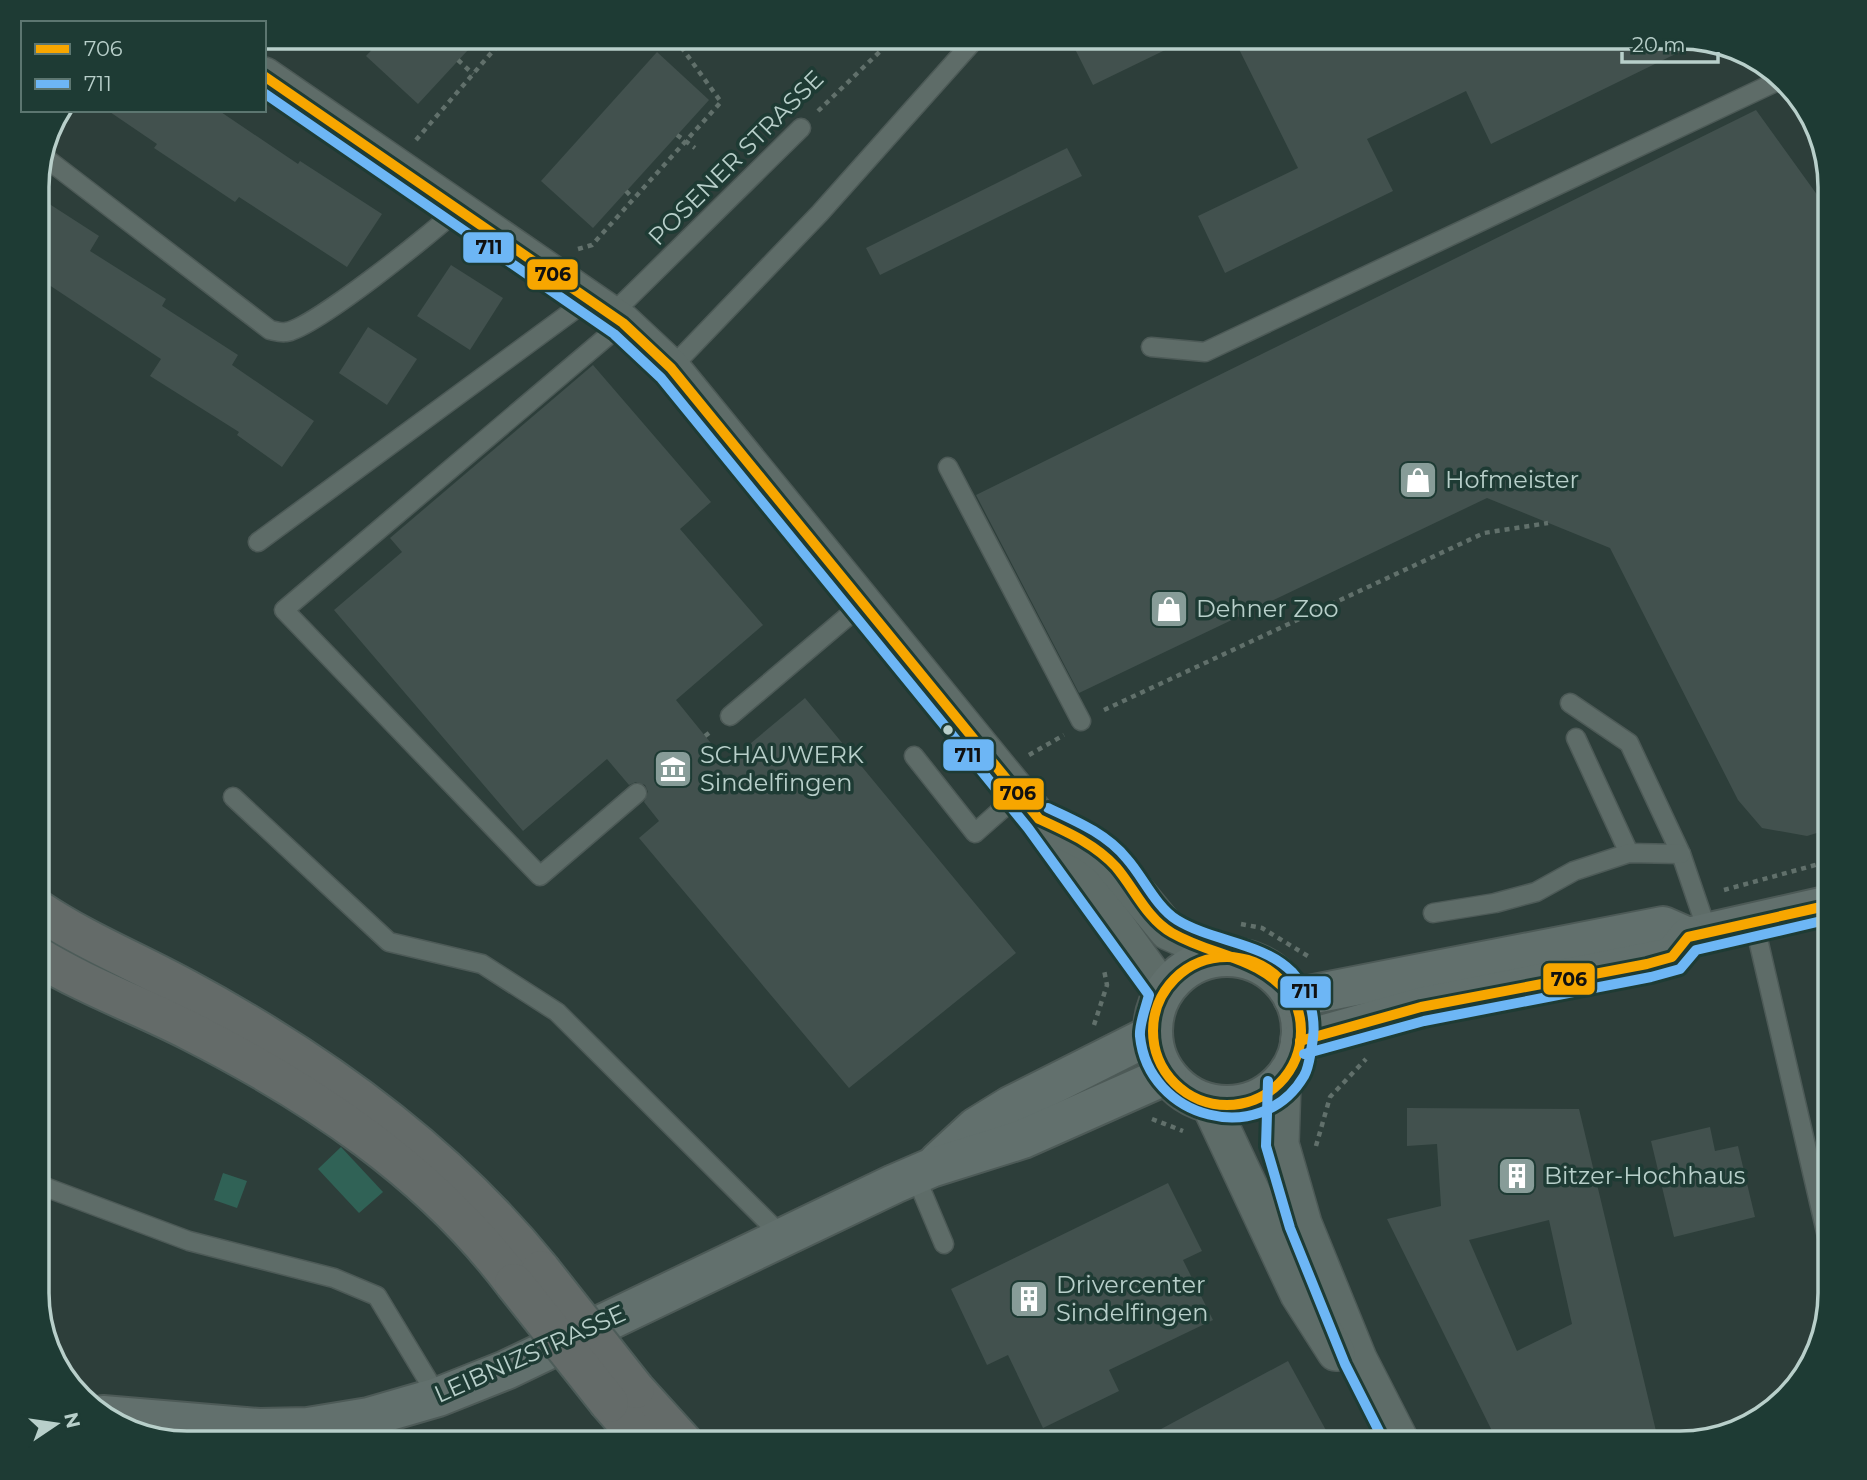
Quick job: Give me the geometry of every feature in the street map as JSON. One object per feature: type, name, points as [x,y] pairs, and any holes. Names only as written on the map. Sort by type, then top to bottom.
[{"type":"highway","points":[[49,918],[69,932],[187,989],[309,1062],[414,1140],[500,1220],[528,1276],[622,1396],[638,1431]]},
{"type":"highway","points":[[49,964],[85,984],[188,1030],[299,1091],[408,1171],[456,1216],[528,1276]]},
{"type":"highway","points":[[622,1396],[668,1431]]},
{"type":"street","points":[[266,77],[608,312],[671,368],[861,605],[1029,807],[1164,992]]},
{"type":"street","points":[[1029,807],[1090,844],[1109,859],[1168,931],[1231,940],[1247,960],[1266,968],[1282,981],[1293,998],[1300,1019],[1300,1041],[1294,1063],[1282,1081],[1249,1102],[1230,1105],[1201,1119]]},
{"type":"street","points":[[1300,1041],[1421,1007],[1672,957],[1698,935],[1818,908]]},
{"type":"street","points":[[1293,998],[1663,926],[1698,935]]},
{"type":"street","points":[[1231,940],[1176,977],[1164,992],[1155,1012],[1153,1034],[1157,1056],[1167,1075],[1194,1098],[1201,1119],[1299,1294],[1385,1431]]},
{"type":"street","name":"LEIBNIZSTRASSE","points":[[923,1171],[976,1127],[1010,1106],[1153,1034]]},
{"type":"street","name":"LEIBNIZSTRASSE","points":[[129,1418],[215,1426],[308,1427],[369,1417],[438,1396],[506,1370],[923,1171],[1023,1139],[1167,1075]]},
{"type":"street","points":[[1282,1081],[1280,1144],[1303,1224],[1358,1359],[1395,1431]]},
{"type":"lane","points":[[671,368],[820,214],[966,49]]},
{"type":"lane","points":[[1151,347],[1205,352],[1772,84]]},
{"type":"lane","name":"POSENER STRASSE","points":[[608,312],[801,128]]},
{"type":"lane","points":[[51,162],[270,330],[285,333],[314,318],[419,244],[459,208]]},
{"type":"lane","points":[[258,542],[608,312]]},
{"type":"lane","points":[[608,312],[284,610],[540,876],[637,793]]},
{"type":"lane","points":[[948,467],[1081,720]]},
{"type":"lane","points":[[730,716],[861,605]]},
{"type":"lane","points":[[1570,703],[1629,743],[1681,854],[1698,935]]},
{"type":"lane","points":[[1576,738],[1629,853]]},
{"type":"lane","points":[[914,755],[975,833],[1029,807]]},
{"type":"lane","points":[[233,797],[389,942],[482,964],[557,1012],[782,1236]]},
{"type":"lane","points":[[1433,912],[1495,903],[1536,892],[1574,872],[1629,853],[1681,854]]},
{"type":"lane","points":[[1754,922],[1818,1197]]},
{"type":"lane","points":[[923,1171],[944,1244]]},
{"type":"lane","points":[[49,1188],[189,1241],[334,1278],[377,1296],[438,1396]]},
{"type":"path","points":[[394,165],[495,49]]},
{"type":"path","points":[[555,276],[575,250],[592,245],[721,102],[683,49]]},
{"type":"path","name":"POSENER STRASSE","points":[[801,128],[883,49]]},
{"type":"path","points":[[458,60],[473,74]]},
{"type":"path","points":[[677,135],[683,142],[695,148]]},
{"type":"path","points":[[626,191],[633,198]]},
{"type":"path","points":[[1029,756],[1070,731],[1081,720],[1484,533],[1548,523]]},
{"type":"path","points":[[1231,940],[1262,928],[1317,962]]},
{"type":"path","points":[[1090,1033],[1107,985],[1101,960]]},
{"type":"path","points":[[1314,1156],[1330,1097],[1371,1055]]},
{"type":"path","points":[[1139,1123],[1151,1119],[1201,1119]]},
{"type":"shaded area","points":[[341,1147],[383,1192],[359,1213],[318,1169]]},
{"type":"shaded area","points":[[223,1173],[247,1181],[237,1208],[214,1200]]},
{"type":"building","points":[[373,49],[469,49],[418,104],[366,56]]},
{"type":"building","points":[[1075,49],[1167,49],[1093,85]]},
{"type":"building","points":[[1239,49],[1686,49],[1491,144],[1466,91],[1367,139],[1393,191],[1225,273],[1198,216],[1298,168]]},
{"type":"building","points":[[657,52],[709,100],[593,228],[541,181]]},
{"type":"building","name":"Hofmeister","points":[[1756,110],[1818,196],[1818,833],[1807,836],[1762,828],[1738,800],[1610,548],[1487,498],[1079,693],[976,495]]},
{"type":"building","points":[[110,112],[221,112],[298,164],[300,161],[382,214],[347,267],[239,197],[235,202],[154,148],[157,144]]},
{"type":"building","points":[[1067,148],[1082,176],[880,275],[866,248]]},
{"type":"building","points":[[49,204],[99,236],[90,251],[166,299],[162,306],[238,355],[232,365],[314,421],[282,467],[237,435],[239,432],[150,376],[161,359],[49,285]]},
{"type":"building","points":[[451,265],[503,298],[470,350],[417,316]]},
{"type":"building","points":[[368,327],[417,359],[387,405],[339,373]]},
{"type":"building","points":[[593,365],[711,502],[680,529],[763,625],[676,700],[727,763],[805,698],[1016,953],[849,1088],[639,838],[659,821],[644,802],[648,792],[645,785],[636,782],[629,785],[607,759],[523,831],[334,610],[402,552],[390,538]]},
{"type":"building","points":[[1407,1108],[1579,1109],[1656,1431],[1492,1431],[1387,1219],[1441,1206],[1437,1144],[1407,1146]],"holes":[[[1549,1220],[1572,1324],[1517,1351],[1469,1240]]]},
{"type":"building","points":[[1710,1127],[1715,1151],[1738,1146],[1755,1217],[1674,1237],[1651,1141]]},
{"type":"building","name":"Drivercenter Sindelfingen","points":[[1168,1183],[1202,1251],[1183,1260],[1213,1320],[1109,1370],[1119,1391],[1043,1428],[1008,1355],[987,1365],[951,1289]]},
{"type":"building","points":[[1288,1361],[1326,1431],[1157,1431]]},
{"type":"transit line","name":"706","points":[[266,77],[623,323],[671,368],[1039,819],[1080,839],[1108,859],[1123,875],[1148,912],[1163,927],[1188,941],[1266,973],[1293,998]]},
{"type":"transit line","name":"711","points":[[266,94],[614,334],[661,378],[1028,828],[1149,995],[1140,1036],[1148,1065],[1163,1088],[1184,1104],[1209,1114],[1235,1117],[1261,1112],[1285,1099],[1306,1073],[1314,1026],[1308,997],[1292,972],[1266,954],[1177,920],[1163,908],[1133,866],[1110,842],[1091,829],[1048,808]]},
{"type":"transit line","name":"706","points":[[1300,1041],[1421,1007],[1647,964],[1672,957],[1688,937],[1818,908]]},
{"type":"transit line","name":"711","points":[[1304,1054],[1424,1021],[1651,977],[1680,969],[1696,950],[1818,922]]},
{"type":"transit line","name":"706","points":[[1227,957],[1255,963],[1279,979],[1295,1003],[1301,1031],[1295,1059],[1279,1083],[1255,1099],[1227,1105],[1199,1099],[1175,1083],[1159,1059],[1153,1031],[1159,1003],[1175,979],[1199,963],[1227,957]]},
{"type":"transit line","name":"711","points":[[1268,1081],[1266,1146],[1290,1228],[1345,1364],[1379,1431]]},
{"type":"place","name":"Hofmeister","points":[[1418,480]]},
{"type":"place","name":"Dehner Zoo","points":[[1169,609]]},
{"type":"place","name":"SCHAUWERK Sindelfingen","points":[[673,769]]},
{"type":"place","name":"Bitzer-Hochhaus","points":[[1517,1176]]},
{"type":"place","name":"Drivercenter Sindelfingen","points":[[1029,1299]]}]
